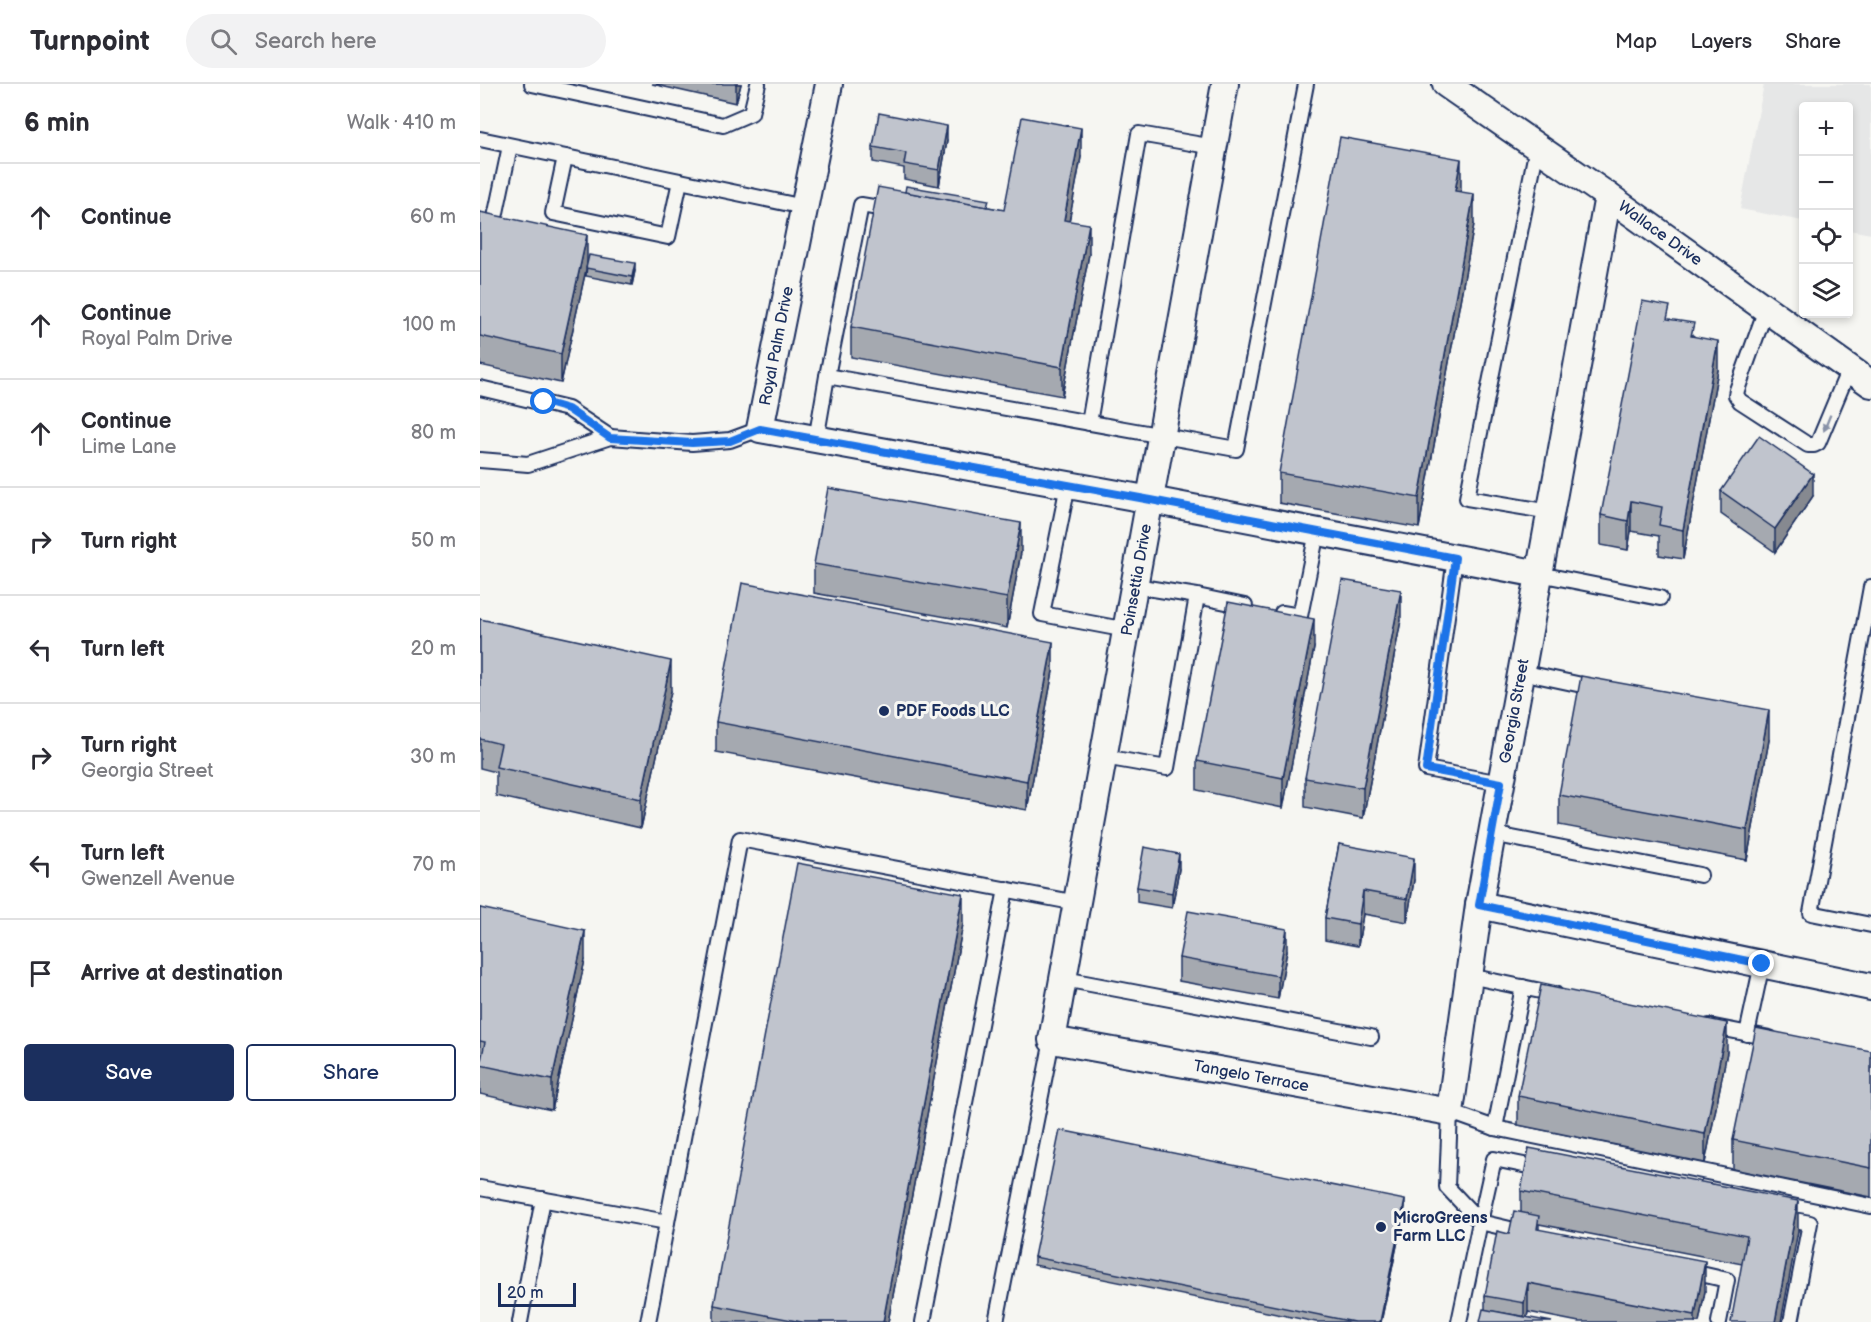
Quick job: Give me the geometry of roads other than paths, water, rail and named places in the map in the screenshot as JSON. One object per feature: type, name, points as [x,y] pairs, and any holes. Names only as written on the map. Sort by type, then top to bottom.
[{"type":"street","name":"Royal Palm Drive","points":[[829,84],[760,429],[1539,574]]},
{"type":"street","name":"Poinsettia Drive","points":[[1052,1040],[1225,84]]},
{"type":"street","name":"Wallace Drive","points":[[1446,84],[1608,196],[1871,384]]},
{"type":"street","name":"Georgia Street","points":[[1450,1112],[1479,905],[1608,196]]},
{"type":"street","points":[[1479,905],[1871,987]]},
{"type":"street","name":"Tangelo Terrace","points":[[1052,1040],[1450,1112]]},
{"type":"lane","points":[[532,84],[723,125],[752,113],[758,84]]},
{"type":"lane","points":[[828,376],[1236,449],[1306,84]]},
{"type":"lane","points":[[1089,423],[1139,134],[1214,147]]},
{"type":"lane","points":[[480,139],[804,207]]},
{"type":"lane","points":[[493,227],[510,146]]},
{"type":"lane","points":[[1537,147],[1467,498],[1551,512]]},
{"type":"lane","points":[[565,157],[553,213],[668,237],[680,181]]},
{"type":"lane","points":[[816,440],[861,205],[898,212]]},
{"type":"lane","points":[[1766,309],[1737,390],[1736,395],[1740,401],[1808,445],[1814,445],[1818,443],[1849,369]]},
{"type":"lane","points":[[480,388],[568,409],[610,438]]},
{"type":"lane","points":[[480,460],[528,464],[610,438],[692,443],[730,441],[760,429]]},
{"type":"lane","points":[[1068,485],[1042,614],[1127,630]]},
{"type":"lane","points":[[1135,586],[1300,616],[1317,531]]},
{"type":"lane","points":[[1455,558],[1426,769],[1501,783]]},
{"type":"lane","points":[[1539,574],[1660,598]]},
{"type":"lane","points":[[1871,587],[1810,913],[1871,925]]},
{"type":"lane","points":[[1104,757],[1167,768],[1197,596]]},
{"type":"lane","points":[[1521,672],[1612,691]]},
{"type":"lane","points":[[1492,834],[1700,875]]},
{"type":"lane","points":[[648,1322],[740,839],[1077,903]]},
{"type":"lane","points":[[923,1322],[1006,889]]},
{"type":"lane","points":[[1747,1034],[1762,964]]},
{"type":"lane","points":[[1469,976],[1568,997]]},
{"type":"lane","points":[[1064,979],[1371,1037]]},
{"type":"lane","points":[[1495,1128],[1523,987]]},
{"type":"lane","points":[[1691,1022],[1781,1041]]},
{"type":"lane","points":[[996,1322],[1052,1040]]},
{"type":"lane","points":[[1450,1112],[1495,1128],[1871,1206]]},
{"type":"lane","name":"Georgia Street","points":[[1450,1112],[1447,1187],[1480,1222]]},
{"type":"lane","points":[[1459,1322],[1494,1159],[1552,1171]]},
{"type":"lane","points":[[480,1188],[667,1222]]},
{"type":"lane","points":[[520,1322],[543,1199]]},
{"type":"lane","points":[[1775,1216],[1810,1224],[1791,1322]]},
{"type":"lane","points":[[1480,1222],[1536,1235]]},
{"type":"lane","points":[[1671,1267],[1727,1280],[1719,1322]]},
{"type":"place","name":"PDF Foods LLC","points":[[884,711]]},
{"type":"place","name":"MicroGreens Farm LLC","points":[[1381,1227]]}]
